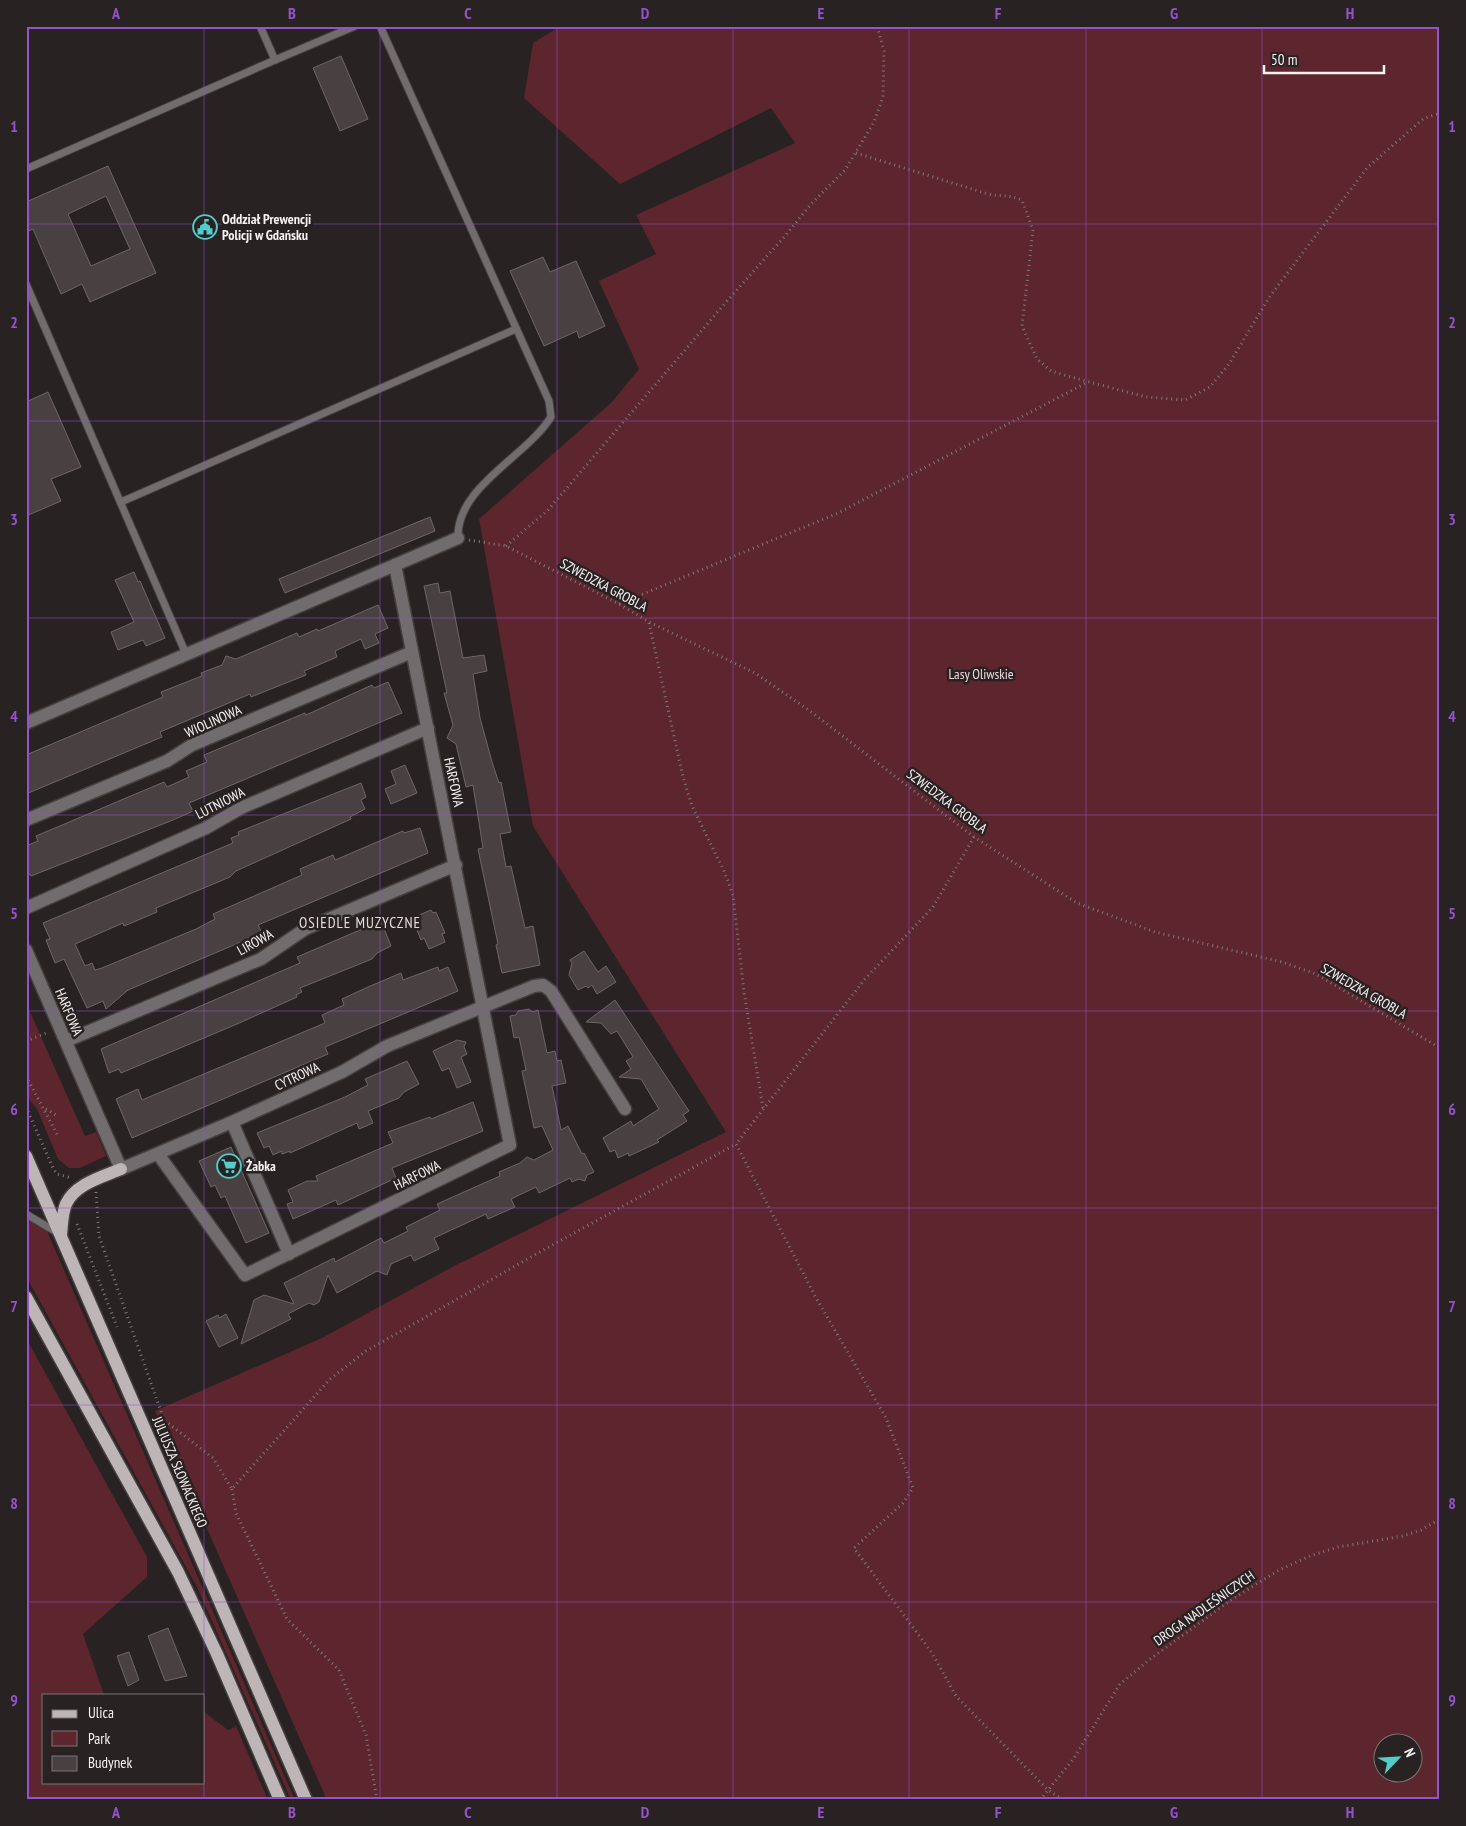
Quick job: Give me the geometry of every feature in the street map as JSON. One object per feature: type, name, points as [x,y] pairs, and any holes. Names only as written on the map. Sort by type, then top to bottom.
[{"type":"main road","name":"JULIUSZA SŁOWACKIEGO","points":[[26,1156],[306,1800]]},
{"type":"main road","points":[[61,1235],[66,1205],[74,1193],[84,1186],[121,1169]]},
{"type":"main road","points":[[26,1297],[178,1572],[217,1654],[280,1800]]},
{"type":"street","points":[[26,723],[458,538]]},
{"type":"street","name":"HARFOWA","points":[[158,1154],[245,1275],[510,1145],[484,1005],[395,565]]},
{"type":"street","name":"WIOLINOWA","points":[[26,820],[167,761],[192,746],[412,652]]},
{"type":"street","name":"LUTNIOWA","points":[[26,908],[206,828],[241,808],[428,728]]},
{"type":"street","name":"LIROWA","points":[[66,1041],[261,959],[305,929],[456,865]]},
{"type":"street","name":"HARFOWA","points":[[26,950],[121,1169]]},
{"type":"street","points":[[484,1005],[534,986],[544,986],[551,991],[625,1109]]},
{"type":"street","name":"CYTROWA","points":[[121,1169],[232,1122],[342,1072],[387,1046],[484,1005]]},
{"type":"street","points":[[232,1122],[289,1254]]},
{"type":"lane","points":[[260,26],[275,60]]},
{"type":"lane","points":[[26,170],[355,26]]},
{"type":"lane","points":[[380,26],[549,401],[552,417],[542,432],[478,491],[462,510],[457,524],[458,538]]},
{"type":"lane","points":[[26,284],[186,654]]},
{"type":"lane","points":[[121,502],[516,329]]},
{"type":"lane","points":[[26,1214],[61,1235]]},
{"type":"path","points":[[506,546],[548,510],[726,301],[785,236],[810,204],[845,170],[874,122],[882,97],[884,51],[877,26]]},
{"type":"path","points":[[856,153],[988,194],[996,196],[1003,193],[1022,200],[1033,230],[1022,326],[1038,359],[1051,371],[1089,382],[1146,397],[1185,400],[1210,387],[1229,364],[1270,296],[1367,168],[1416,125],[1440,112]]},
{"type":"path","points":[[619,604],[838,513],[1089,382]]},
{"type":"path","name":"SZWEDZKA GROBLA","points":[[458,538],[506,546],[619,604],[649,622],[755,673],[810,711],[974,837],[1078,903],[1155,932],[1282,962],[1316,974],[1440,1048]]},
{"type":"path","points":[[649,622],[683,777],[692,806],[724,871],[733,895],[744,992],[763,1108]]},
{"type":"path","points":[[232,1489],[330,1380],[366,1351],[545,1249],[736,1144],[884,957],[933,908],[974,837]]},
{"type":"path","points":[[26,1041],[60,1028]]},
{"type":"path","points":[[26,1076],[58,1136]]},
{"type":"path","points":[[26,1107],[57,1174],[72,1178],[80,1175]]},
{"type":"path","points":[[43,1108],[56,1115]]},
{"type":"path","points":[[736,1144],[814,1296],[886,1418],[913,1488],[903,1503],[854,1548],[932,1653],[956,1696],[1048,1790],[1063,1800]]},
{"type":"path","points":[[96,1191],[99,1236],[164,1420],[213,1458],[232,1489],[236,1513],[287,1620],[339,1670],[366,1735],[377,1800]]},
{"type":"path","name":"DROGA NADLEŚNICZYCH","points":[[1040,1800],[1074,1758],[1120,1684],[1149,1660],[1231,1600],[1279,1570],[1310,1556],[1338,1548],[1403,1536],[1421,1530],[1440,1519]]},
{"type":"green space","name":"Lasy Oliwskie","points":[[561,26],[1440,26],[1440,1800],[327,1800],[155,1411],[322,1338],[454,1266],[726,1132],[533,826],[479,519],[612,402],[639,369],[599,281],[656,254],[636,215],[795,143],[771,108],[620,184],[524,98],[533,43]]},
{"type":"green space","points":[[26,1003],[85,1136],[96,1132],[106,1156],[80,1168],[69,1168],[58,1159],[37,1109],[26,1095]]},
{"type":"green space","points":[[26,1217],[47,1231],[295,1800],[291,1800],[197,1587],[26,1276]]},
{"type":"green space","points":[[26,1338],[147,1557],[147,1577],[83,1634],[104,1694],[42,1694],[42,1784],[205,1784],[205,1713],[228,1730],[236,1726],[268,1800],[26,1800]]},
{"type":"building","points":[[341,56],[368,119],[340,131],[313,68]]},
{"type":"building","points":[[108,166],[156,273],[90,302],[82,284],[61,294],[33,229],[26,232],[26,202]],"holes":[[[106,196],[130,249],[91,266],[68,214]]]},
{"type":"building","points":[[543,257],[550,272],[576,261],[605,326],[579,338],[577,331],[544,346],[510,271]]},
{"type":"building","points":[[48,392],[81,467],[51,479],[61,501],[26,516],[26,402]]},
{"type":"building","points":[[430,517],[435,531],[285,593],[279,579]]},
{"type":"building","points":[[134,572],[138,582],[140,581],[165,638],[146,646],[143,640],[118,650],[111,632],[134,622],[115,580]]},
{"type":"building","points":[[438,583],[440,593],[450,591],[463,658],[484,655],[487,671],[473,674],[480,718],[492,762],[499,783],[501,782],[511,832],[500,834],[506,867],[511,866],[525,928],[533,926],[540,965],[502,973],[496,945],[498,944],[478,849],[483,848],[473,785],[466,787],[456,744],[447,738],[453,725],[444,693],[447,693],[424,586]]},
{"type":"building","points":[[378,605],[388,628],[375,634],[379,643],[365,649],[361,639],[335,651],[337,657],[304,671],[306,675],[251,697],[250,694],[160,732],[162,737],[26,794],[26,755],[163,697],[161,692],[202,676],[201,673],[222,665],[226,656],[236,659],[297,633],[299,637],[317,629],[318,631]]},
{"type":"building","points":[[388,682],[402,713],[189,803],[193,811],[173,820],[31,876],[30,874],[26,876],[26,846],[38,841],[36,836],[164,782],[167,787],[189,777],[186,771],[207,762],[204,755],[305,713],[306,715],[372,685],[374,688]]},
{"type":"building","points":[[405,765],[417,793],[391,804],[385,789],[396,784],[391,771]]},
{"type":"building","points":[[361,783],[366,797],[361,800],[365,809],[350,817],[351,819],[236,871],[230,877],[156,908],[157,912],[124,926],[123,923],[75,944],[85,966],[92,963],[95,970],[102,968],[196,929],[215,919],[213,914],[302,875],[300,869],[333,855],[335,860],[403,831],[404,833],[420,828],[428,853],[258,925],[262,933],[128,990],[106,1009],[103,1001],[87,1008],[64,959],[55,963],[46,940],[50,939],[43,923],[233,843],[231,838],[239,835],[238,832]]},
{"type":"building","points":[[431,910],[433,913],[436,912],[445,933],[442,934],[445,942],[429,949],[424,938],[421,940],[412,918]]},
{"type":"building","points":[[381,921],[391,946],[377,953],[372,959],[300,988],[302,992],[296,995],[297,997],[237,1024],[121,1073],[119,1069],[109,1073],[101,1049],[300,963],[297,957]]},
{"type":"building","points":[[584,951],[598,972],[606,966],[616,982],[597,994],[592,985],[578,990],[569,975],[572,963],[570,960]]},
{"type":"building","points":[[438,967],[439,971],[448,967],[458,991],[325,1047],[328,1054],[132,1138],[116,1099],[138,1089],[142,1100],[325,1023],[322,1015],[344,1005],[342,999],[368,987],[401,973],[403,980]]},
{"type":"building","points":[[615,1000],[689,1111],[683,1115],[687,1121],[657,1140],[659,1142],[629,1156],[628,1153],[618,1158],[615,1150],[610,1152],[603,1138],[631,1121],[633,1126],[659,1109],[641,1079],[619,1077],[631,1069],[626,1061],[633,1057],[617,1031],[611,1034],[601,1023],[586,1022]]},
{"type":"building","points":[[529,1009],[533,1012],[538,1010],[547,1053],[555,1051],[557,1061],[561,1060],[566,1083],[552,1086],[561,1130],[568,1126],[582,1154],[584,1153],[594,1172],[587,1175],[585,1181],[579,1179],[572,1182],[570,1178],[539,1193],[536,1187],[511,1199],[515,1207],[488,1219],[486,1214],[434,1238],[439,1249],[414,1261],[411,1255],[391,1264],[387,1275],[377,1271],[337,1293],[328,1275],[319,1302],[314,1305],[309,1303],[288,1314],[291,1319],[241,1344],[254,1300],[264,1295],[294,1304],[284,1283],[334,1258],[335,1262],[381,1238],[384,1243],[408,1231],[406,1227],[440,1210],[437,1204],[500,1176],[499,1172],[520,1163],[527,1157],[534,1160],[553,1150],[542,1126],[534,1128],[522,1071],[526,1070],[519,1037],[514,1038],[510,1016],[516,1015],[518,1011]]},
{"type":"building","points":[[457,1040],[466,1042],[464,1047],[467,1054],[461,1057],[471,1082],[457,1088],[449,1068],[442,1071],[433,1051]]},
{"type":"building","points":[[407,1061],[419,1084],[404,1092],[399,1098],[368,1111],[373,1123],[359,1129],[357,1123],[290,1153],[290,1151],[282,1154],[282,1151],[273,1155],[269,1146],[264,1148],[257,1133],[345,1097],[368,1085],[365,1079]]},
{"type":"building","points":[[473,1102],[483,1131],[392,1168],[396,1178],[338,1205],[336,1200],[293,1219],[287,1204],[293,1202],[288,1190],[307,1181],[318,1181],[316,1176],[393,1143],[388,1132],[430,1117],[431,1119]]},
{"type":"building","points":[[231,1147],[269,1233],[246,1243],[225,1196],[221,1198],[215,1185],[211,1187],[199,1161]]},
{"type":"building","points":[[226,1314],[238,1338],[219,1347],[206,1321],[218,1315],[219,1318]]},
{"type":"building","points":[[168,1628],[187,1676],[165,1681],[148,1636]]},
{"type":"building","points":[[129,1652],[139,1680],[128,1686],[117,1656]]},
{"type":"place","name":"Oddział Prewencji Policji w Gdańsku","points":[[205,227]]},
{"type":"place","name":"Żabka","points":[[229,1166]]},
{"type":"district","name":"OSIEDLE MUZYCZNE","points":[[360,923]]}]
